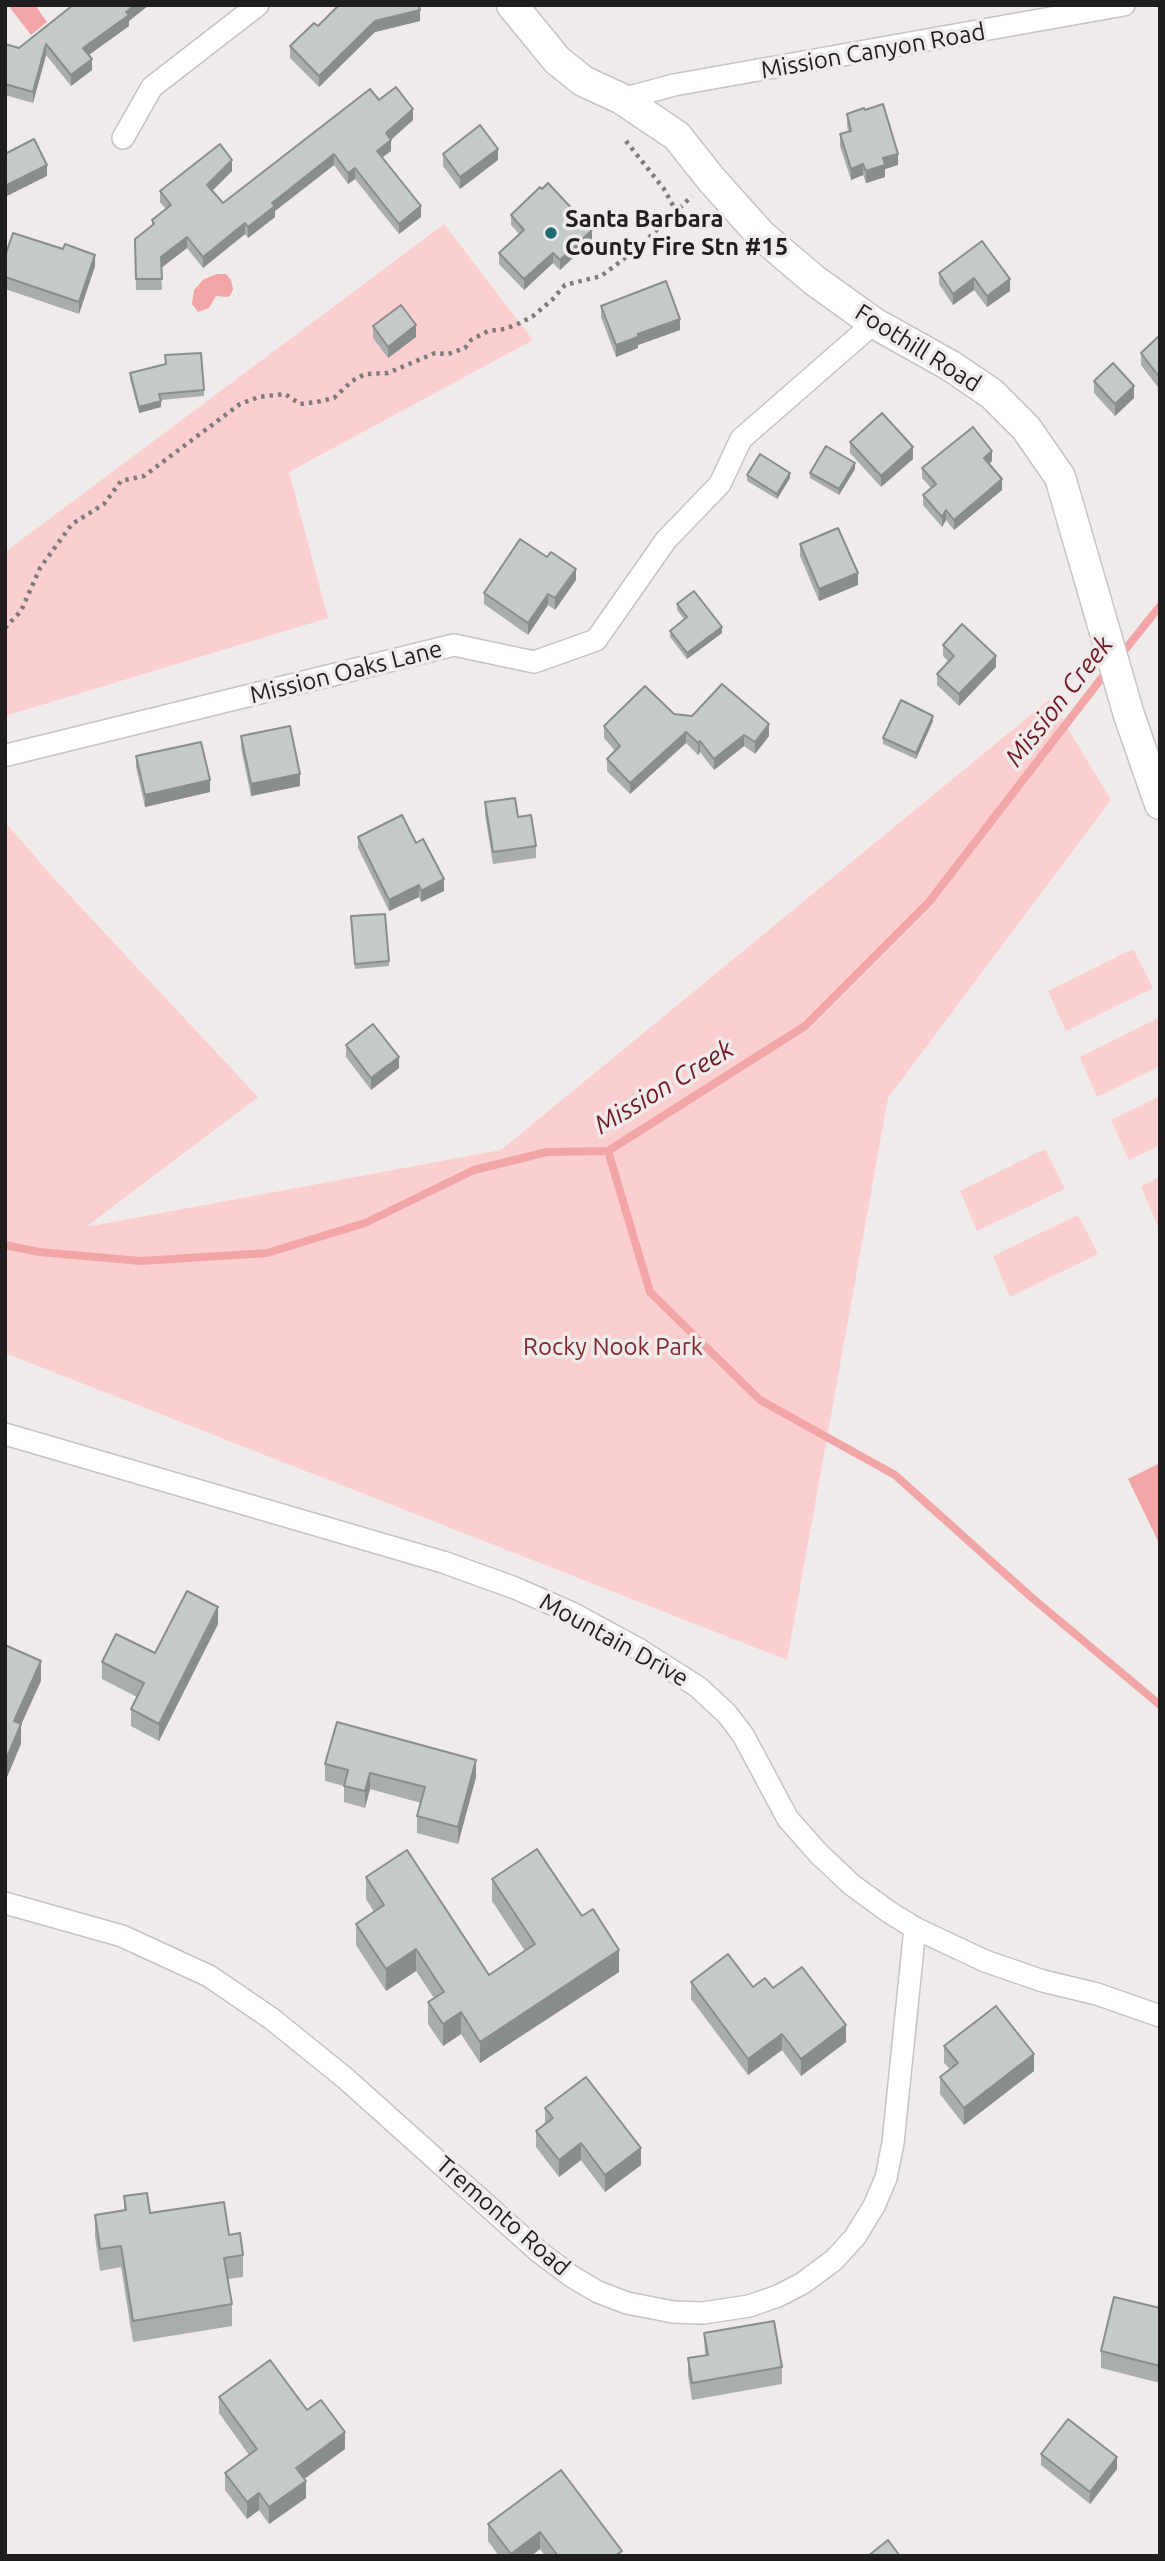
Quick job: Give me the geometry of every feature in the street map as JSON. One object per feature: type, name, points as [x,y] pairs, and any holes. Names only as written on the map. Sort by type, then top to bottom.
[{"type":"main road","name":"Foothill Road","points":[[512,5],[557,60],[583,81],[622,99],[677,136],[711,179],[761,234],[814,280],[874,323],[951,366],[992,394],[1026,428],[1060,477],[1129,715],[1160,804]]},
{"type":"street","points":[[123,138],[152,87],[258,5]]},
{"type":"street","name":"Mission Canyon Road","points":[[622,99],[674,85],[1124,5]]},
{"type":"street","name":"Mission Oaks Lane","points":[[7,755],[454,645],[534,662],[596,640],[666,540],[720,484],[741,439],[874,323]]},
{"type":"street","name":"Mountain Drive","points":[[5,1434],[443,1562],[515,1588],[572,1613],[640,1650],[698,1687],[727,1714],[743,1735],[788,1819],[852,1885],[889,1912],[915,1928],[985,1961],[1160,2016]]},
{"type":"street","name":"Tremonto Road","points":[[5,1903],[122,1936],[209,1976],[272,2019],[345,2078],[538,2251],[571,2276],[598,2292],[627,2303],[673,2312],[715,2311],[749,2306],[778,2296],[803,2283],[834,2260],[855,2237],[874,2206],[886,2178],[891,2154],[915,1928]]},
{"type":"path","points":[[626,141],[664,189],[676,211]]},
{"type":"path","points":[[5,628],[21,611],[40,568],[72,524],[104,504],[121,481],[144,476],[240,404],[259,397],[285,394],[300,404],[325,400],[334,397],[352,381],[365,374],[398,370],[435,353],[448,354],[464,348],[471,340],[488,331],[505,329],[520,323],[552,300],[565,285],[601,276],[616,265],[711,179]]},
{"type":"green space","points":[[444,224],[533,340],[289,472],[328,618],[5,716],[5,552]]},
{"type":"green space","name":"Rocky Nook Park","points":[[1050,699],[1111,800],[888,1098],[787,1660],[5,1353],[5,822],[59,884],[258,1097],[86,1227],[501,1150]]},
{"type":"green space","points":[[1133,949],[1153,988],[1066,1031],[1048,991]]},
{"type":"green space","points":[[1160,1017],[1160,1066],[1097,1097],[1080,1057]]},
{"type":"green space","points":[[1160,1096],[1160,1145],[1129,1160],[1111,1120]]},
{"type":"green space","points":[[1045,1149],[1065,1189],[977,1231],[960,1191]]},
{"type":"green space","points":[[1160,1177],[1160,1226],[1158,1227],[1141,1186]]},
{"type":"green space","points":[[1078,1215],[1098,1254],[1010,1297],[993,1256]]},
{"type":"shaded area","points":[[8,5],[35,5],[47,22],[31,35]]},
{"type":"shaded area","points":[[226,274],[231,280],[231,294],[228,297],[216,296],[209,308],[198,312],[192,304],[194,290],[204,279]]},
{"type":"shaded area","points":[[1160,1463],[1160,1545],[1128,1479]]},
{"type":"building","points":[[73,5],[135,5],[126,12],[129,15],[83,48],[92,59],[71,75],[46,44],[33,92],[5,84],[5,44],[19,48]]},
{"type":"building","points":[[339,5],[419,5],[420,10],[375,21],[319,76],[290,46],[314,23],[318,26]]},
{"type":"building","points":[[396,87],[413,109],[386,133],[391,140],[377,151],[421,206],[399,224],[355,168],[348,173],[334,154],[272,203],[275,206],[248,227],[245,223],[203,257],[187,237],[161,257],[162,279],[136,279],[135,239],[154,224],[152,220],[171,205],[160,191],[220,144],[232,160],[207,185],[223,203],[370,89],[379,100]]},
{"type":"building","points":[[883,104],[898,154],[883,158],[885,165],[866,171],[863,164],[851,169],[840,134],[851,131],[847,114]]},
{"type":"building","points":[[480,125],[498,149],[460,177],[443,154]]},
{"type":"building","points":[[34,139],[47,165],[5,186],[5,154]]},
{"type":"building","points":[[548,183],[592,230],[560,260],[553,253],[524,279],[499,253],[524,230],[511,215],[540,187],[542,189]]},
{"type":"building","points":[[13,233],[63,249],[65,244],[95,255],[79,302],[5,277],[5,256]]},
{"type":"building","points":[[982,241],[1010,279],[987,296],[974,278],[953,294],[939,273]]},
{"type":"building","points":[[666,281],[680,319],[616,345],[601,306]]},
{"type":"building","points":[[401,305],[416,325],[388,347],[373,326]]},
{"type":"building","points":[[1160,335],[1160,378],[1141,353]]},
{"type":"building","points":[[201,353],[204,390],[159,394],[161,401],[139,407],[130,373],[166,364],[165,355]]},
{"type":"building","points":[[1113,363],[1134,386],[1115,404],[1094,381]]},
{"type":"building","points":[[882,413],[913,447],[881,476],[850,442]]},
{"type":"building","points":[[973,427],[992,451],[984,458],[1002,479],[954,520],[946,510],[942,517],[923,495],[936,484],[922,468]]},
{"type":"building","points":[[826,446],[855,463],[839,489],[810,473]]},
{"type":"building","points":[[760,454],[790,473],[777,494],[747,475]]},
{"type":"building","points":[[838,528],[858,573],[819,589],[800,544]]},
{"type":"building","points":[[520,539],[547,557],[551,552],[576,569],[555,598],[548,594],[528,623],[484,593]]},
{"type":"building","points":[[694,591],[722,627],[687,653],[670,631],[687,617],[677,604]]},
{"type":"building","points":[[962,624],[996,656],[959,694],[937,674],[954,656],[943,645]]},
{"type":"building","points":[[722,684],[769,724],[755,742],[744,735],[714,759],[700,741],[698,743],[686,732],[630,783],[607,759],[620,746],[604,726],[645,686],[674,714],[692,716]]},
{"type":"building","points":[[901,700],[933,716],[916,753],[883,738]]},
{"type":"building","points":[[290,726],[300,774],[251,784],[241,736]]},
{"type":"building","points":[[201,742],[210,780],[145,795],[136,756]]},
{"type":"building","points":[[515,798],[518,817],[531,815],[536,846],[493,852],[485,802]]},
{"type":"building","points":[[402,815],[416,843],[423,839],[444,879],[421,891],[419,885],[389,900],[358,837]]},
{"type":"building","points":[[385,914],[389,961],[355,964],[351,916]]},
{"type":"building","points":[[373,1024],[399,1057],[371,1078],[346,1045]]},
{"type":"building","points":[[187,1591],[218,1607],[159,1724],[131,1709],[144,1683],[102,1662],[116,1634],[155,1653]]},
{"type":"building","points":[[5,1645],[41,1661],[14,1721],[21,1724],[5,1762]]},
{"type":"building","points":[[337,1722],[476,1760],[458,1827],[417,1816],[425,1787],[370,1773],[365,1791],[344,1786],[348,1770],[325,1764]]},
{"type":"building","points":[[537,1849],[582,1916],[593,1909],[619,1950],[480,2042],[461,2012],[443,2024],[428,2002],[444,1992],[416,1949],[386,1969],[356,1924],[384,1905],[366,1877],[407,1850],[489,1975],[535,1944],[492,1879]]},
{"type":"building","points":[[728,1954],[753,1987],[765,1978],[773,1988],[802,1967],[846,2025],[801,2059],[782,2034],[748,2059],[691,1982]]},
{"type":"building","points":[[996,2006],[1034,2054],[964,2108],[940,2077],[958,2063],[944,2046]]},
{"type":"building","points":[[586,2077],[641,2148],[605,2175],[581,2143],[559,2160],[536,2131],[553,2118],[545,2108]]},
{"type":"building","points":[[147,2193],[150,2213],[224,2202],[229,2235],[240,2233],[243,2255],[224,2258],[232,2304],[133,2321],[121,2246],[100,2249],[95,2215],[126,2210],[124,2196]]},
{"type":"building","points":[[1114,2297],[1160,2308],[1160,2366],[1101,2351]]},
{"type":"building","points":[[774,2321],[782,2367],[692,2383],[688,2358],[708,2355],[704,2333]]},
{"type":"building","points":[[270,2360],[307,2410],[321,2400],[345,2432],[296,2468],[306,2481],[269,2507],[259,2493],[247,2502],[225,2473],[257,2449],[219,2397]]},
{"type":"building","points":[[1068,2419],[1117,2457],[1090,2492],[1041,2454]]},
{"type":"building","points":[[561,2470],[622,2551],[615,2556],[558,2556],[540,2532],[511,2554],[488,2524]]},
{"type":"building","points":[[888,2540],[900,2556],[868,2556]]},
{"type":"waterway","name":"Mission Creek","points":[[1120,656],[1160,606]]},
{"type":"waterway","name":"Mission Creek","points":[[5,1245],[39,1252],[141,1261],[267,1253],[365,1223],[474,1170],[547,1152],[608,1151],[805,1026],[929,902],[1107,671]]},
{"type":"waterway","points":[[608,1151],[650,1292],[760,1400],[895,1475],[1031,1597],[1160,1705]]},
{"type":"place","name":"Santa Barbara County Fire Stn #15","points":[[551,233]]}]
